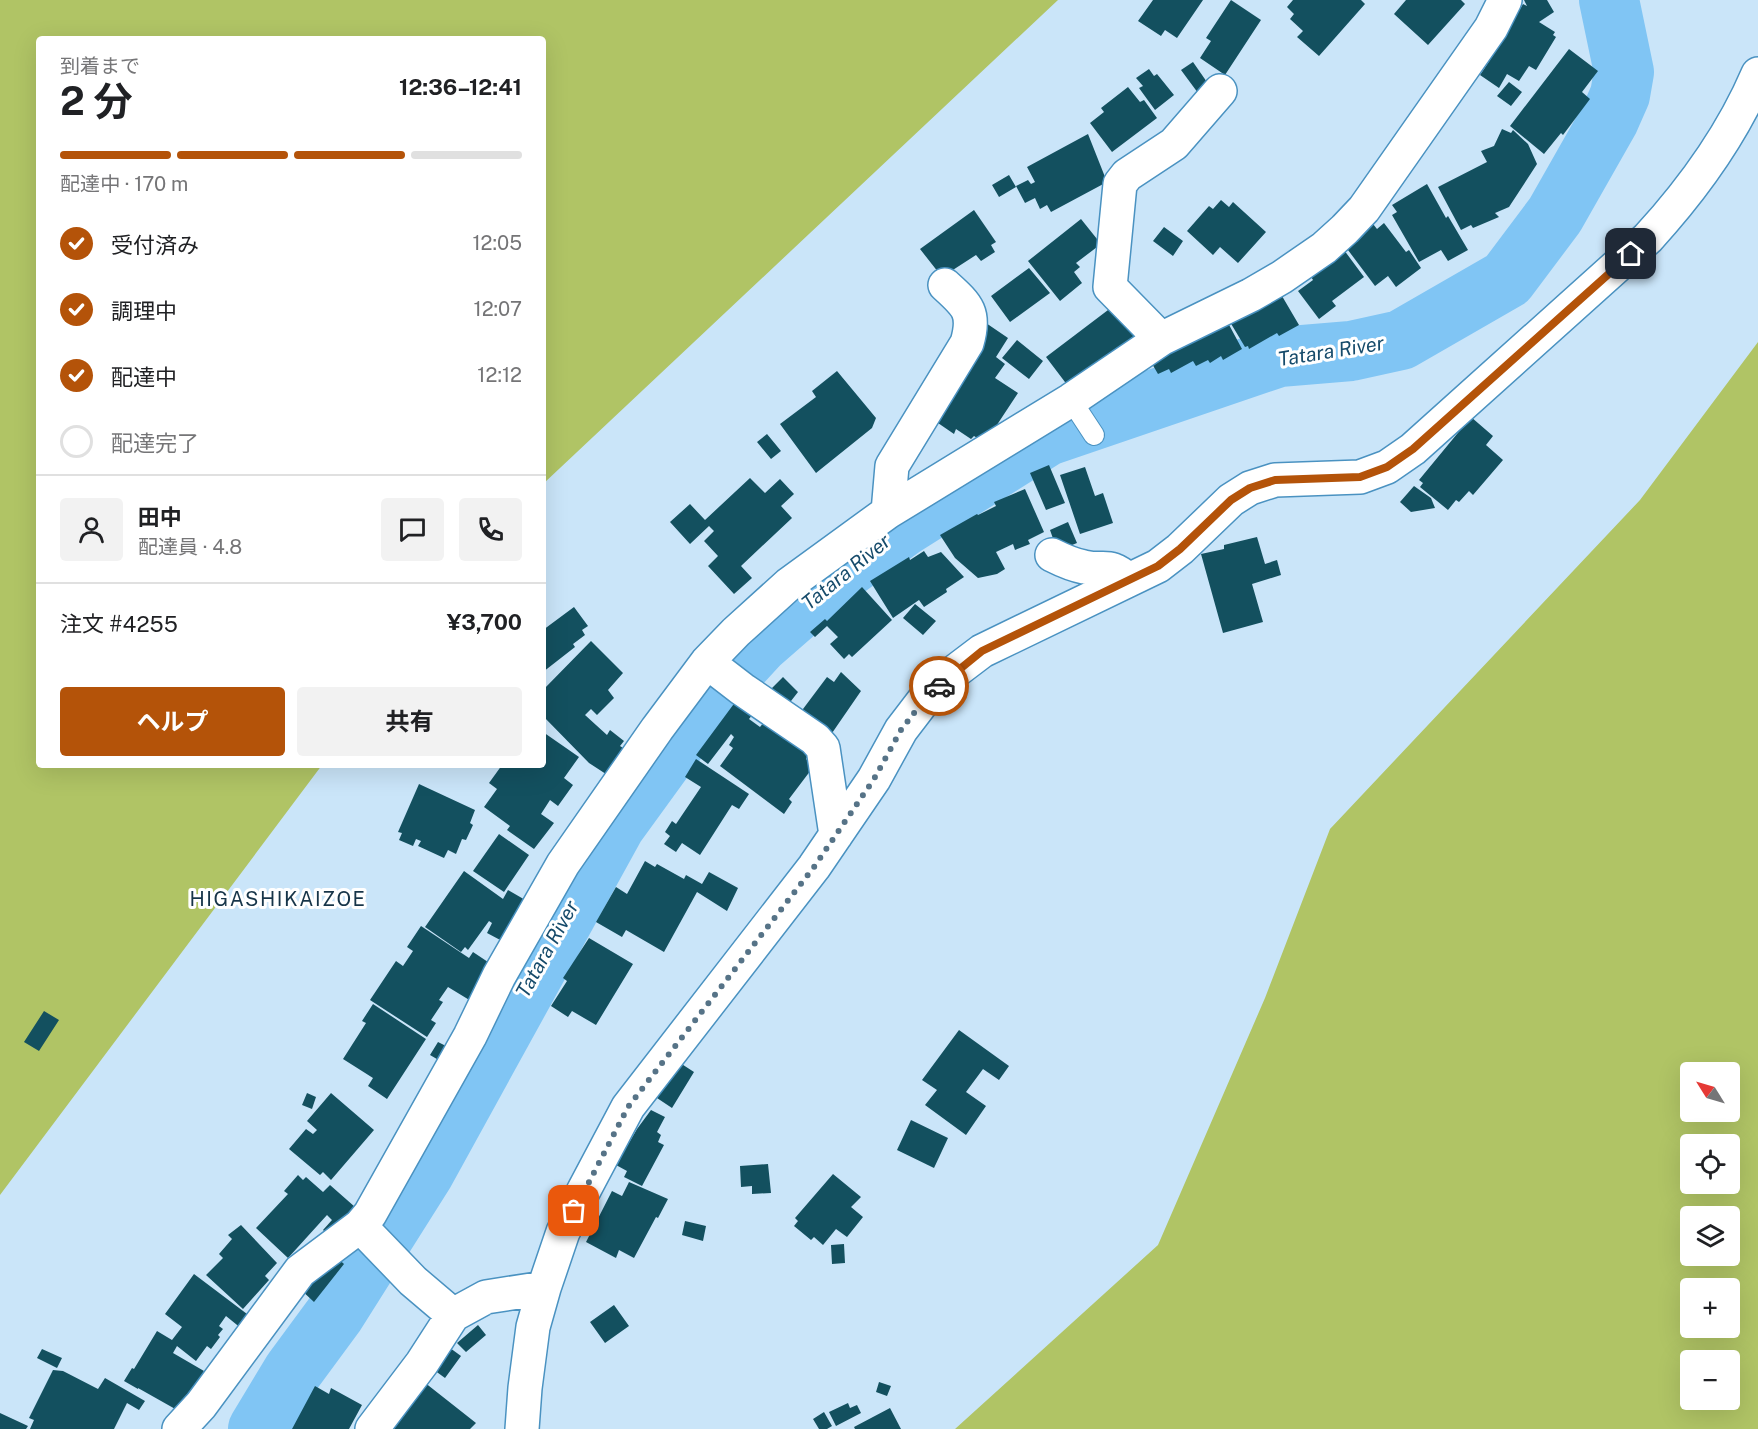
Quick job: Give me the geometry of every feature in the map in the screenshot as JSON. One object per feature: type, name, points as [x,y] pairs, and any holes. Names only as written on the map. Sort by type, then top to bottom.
[{"type":"street","points":[[179,1429],[201,1405],[300,1271],[363,1228],[407,1144],[470,1036],[499,976],[563,864],[657,729],[736,632],[782,591],[888,512],[1074,404],[1161,339],[1251,295],[1324,248],[1364,208],[1491,28],[1504,0]]},
{"type":"street","points":[[522,1429],[533,1327],[544,1288],[563,1233],[628,1107],[814,867],[874,779],[901,730],[927,696],[982,651],[1158,566],[1180,549],[1231,500],[1250,488],[1275,480],[1360,477],[1387,467],[1413,449],[1648,238],[1676,207],[1702,172],[1726,135],[1758,74]]},
{"type":"street","points":[[1161,339],[1110,286],[1120,184],[1127,175],[1174,144],[1220,91]]},
{"type":"street","points":[[888,512],[892,466],[967,343],[971,328],[970,314],[962,301],[945,285]]},
{"type":"street","points":[[1052,555],[1085,568],[1108,568],[1118,571],[1129,580]]},
{"type":"street","points":[[710,665],[815,739],[823,748],[836,836]]},
{"type":"street","points":[[363,1228],[412,1281],[453,1315]]},
{"type":"street","points":[[372,1429],[422,1363],[453,1315],[486,1297],[544,1288]]},
{"type":"lane","points":[[1074,404],[1094,435]]},
{"type":"green space","points":[[0,0],[1058,0],[546,481],[546,36],[36,36],[36,768],[320,768],[0,1195]]},
{"type":"green space","points":[[1758,342],[1758,1429],[955,1429],[1158,1245],[1265,998],[1330,829],[1640,500]]},
{"type":"building","points":[[1153,0],[1203,0],[1177,38],[1165,30],[1161,36],[1138,21]]},
{"type":"building","points":[[1231,0],[1261,20],[1225,75],[1200,58],[1211,41],[1206,38]]},
{"type":"building","points":[[1293,0],[1361,0],[1365,4],[1319,56],[1297,37],[1303,31],[1290,19],[1294,14],[1287,7]]},
{"type":"building","points":[[1406,0],[1461,0],[1465,4],[1428,45],[1394,14]]},
{"type":"building","points":[[1524,0],[1547,0],[1554,12],[1539,22],[1555,32],[1553,35],[1556,37],[1536,70],[1529,66],[1519,81],[1507,74],[1499,88],[1480,75],[1490,60],[1487,58],[1515,6],[1520,9],[1523,4],[1527,6]]},
{"type":"building","points":[[1569,49],[1598,71],[1582,92],[1590,99],[1563,135],[1561,133],[1544,154],[1510,126]]},
{"type":"building","points":[[1193,62],[1209,85],[1198,93],[1181,70]]},
{"type":"building","points":[[1149,69],[1154,76],[1157,74],[1174,95],[1155,110],[1139,88],[1143,86],[1136,78]]},
{"type":"building","points":[[1509,82],[1522,92],[1511,106],[1497,96]]},
{"type":"building","points":[[1128,87],[1140,102],[1144,100],[1157,118],[1112,152],[1090,123],[1104,112],[1101,108]]},
{"type":"building","points":[[1502,129],[1511,133],[1513,130],[1528,144],[1537,164],[1509,207],[1495,213],[1499,217],[1473,228],[1471,225],[1461,230],[1438,187],[1487,162],[1481,151],[1494,146]]},
{"type":"building","points":[[1088,134],[1107,182],[1051,212],[1047,205],[1040,209],[1035,198],[1025,203],[1016,186],[1028,180],[1031,184],[1035,182],[1027,167]]},
{"type":"building","points":[[1009,175],[1016,187],[999,197],[992,185]]},
{"type":"building","points":[[1427,184],[1446,218],[1448,216],[1468,250],[1448,261],[1441,250],[1419,262],[1392,215],[1397,212],[1392,205]]},
{"type":"building","points":[[1221,200],[1229,207],[1233,202],[1266,232],[1238,263],[1220,247],[1213,255],[1187,231],[1209,206],[1213,209]]},
{"type":"building","points":[[974,210],[996,242],[991,245],[995,252],[981,261],[976,255],[942,277],[920,249]]},
{"type":"building","points":[[1081,219],[1101,244],[1076,263],[1080,267],[1074,272],[1082,283],[1060,301],[1028,261]]},
{"type":"building","points":[[1384,223],[1406,252],[1409,250],[1421,268],[1396,287],[1388,276],[1375,286],[1345,246],[1373,224],[1377,229]]},
{"type":"building","points":[[1164,227],[1183,241],[1173,256],[1153,241]]},
{"type":"building","points":[[1344,250],[1364,277],[1332,301],[1336,306],[1319,319],[1298,291],[1313,280],[1310,275]]},
{"type":"building","points":[[1029,268],[1050,293],[1010,322],[991,296]]},
{"type":"building","points":[[1282,296],[1299,325],[1279,336],[1277,333],[1249,349],[1248,346],[1245,347],[1230,322]]},
{"type":"building","points":[[1112,307],[1134,336],[1068,386],[1046,357]]},
{"type":"building","points":[[1227,321],[1242,349],[1223,360],[1221,356],[1210,363],[1208,360],[1196,366],[1193,361],[1171,373],[1169,369],[1158,374],[1151,362]]},
{"type":"building","points":[[986,323],[1008,338],[996,357],[1005,364],[995,378],[1018,393],[985,443],[974,436],[971,439],[956,429],[954,434],[938,423],[942,417],[935,413]]},
{"type":"building","points":[[1017,340],[1043,361],[1029,379],[1002,358]]},
{"type":"building","points":[[837,371],[876,418],[872,428],[816,473],[780,424],[816,397],[812,391]]},
{"type":"building","points":[[1471,417],[1493,436],[1486,445],[1503,460],[1473,495],[1469,491],[1459,502],[1456,500],[1448,510],[1420,487],[1423,483],[1419,480]]},
{"type":"building","points":[[767,434],[781,451],[771,459],[757,442]]},
{"type":"building","points":[[1049,465],[1065,503],[1046,510],[1030,473]]},
{"type":"building","points":[[1085,467],[1095,496],[1103,493],[1113,523],[1080,534],[1060,475]]},
{"type":"building","points":[[750,478],[765,493],[780,479],[794,494],[781,506],[792,518],[741,566],[752,578],[734,594],[708,566],[718,556],[704,541],[714,531],[709,526],[690,544],[670,522],[690,504],[705,520]]},
{"type":"building","points":[[1414,486],[1431,498],[1435,508],[1411,512],[1400,502]]},
{"type":"building","points":[[1025,489],[1044,532],[1028,540],[1030,544],[1015,550],[1013,544],[996,552],[1005,569],[997,574],[978,578],[955,558],[940,535],[996,506],[994,502]]},
{"type":"building","points":[[1068,522],[1077,543],[1062,549],[1056,547],[1050,530]]},
{"type":"building","points":[[1257,537],[1265,564],[1277,560],[1281,575],[1252,584],[1263,622],[1223,633],[1201,554],[1224,549],[1224,545]]},
{"type":"building","points":[[924,551],[928,557],[941,552],[964,577],[924,607],[919,600],[893,618],[870,581],[909,557],[910,560]]},
{"type":"building","points":[[862,587],[892,620],[852,657],[849,654],[844,659],[830,644],[838,637],[827,626],[815,637],[810,632],[825,619],[827,621]]},
{"type":"building","points":[[915,604],[936,621],[923,635],[903,618]]},
{"type":"building","points":[[574,607],[588,626],[582,630],[585,635],[573,644],[575,647],[546,670],[546,628]]},
{"type":"building","points":[[591,641],[623,673],[608,690],[614,698],[597,715],[591,709],[585,715],[607,735],[610,730],[624,741],[620,746],[626,750],[609,776],[589,763],[546,719],[546,687]]},
{"type":"building","points":[[841,672],[861,691],[830,736],[800,713],[827,677],[834,682]]},
{"type":"building","points":[[783,677],[798,692],[784,710],[769,694]]},
{"type":"building","points":[[736,701],[753,714],[749,719],[760,727],[764,722],[812,748],[806,759],[814,766],[789,799],[792,802],[784,814],[720,766],[733,748],[729,745],[734,737],[731,734],[708,764],[696,755]]},
{"type":"building","points":[[546,734],[579,757],[564,778],[573,785],[558,806],[550,800],[541,814],[554,823],[534,849],[507,830],[510,826],[484,807],[497,789],[489,783],[500,768],[546,768]]},
{"type":"building","points":[[696,759],[749,794],[739,809],[732,805],[700,855],[682,843],[676,852],[664,844],[670,836],[665,832],[672,821],[676,824],[701,787],[685,777]]},
{"type":"building","points":[[419,784],[475,810],[470,823],[473,825],[466,840],[462,839],[456,854],[448,850],[444,858],[418,846],[421,841],[416,839],[413,846],[399,840],[402,833],[398,832]]},
{"type":"building","points":[[499,834],[529,855],[504,892],[473,871]]},
{"type":"building","points":[[645,861],[655,867],[657,864],[684,879],[686,875],[702,884],[709,872],[738,888],[727,911],[697,892],[664,952],[626,930],[622,937],[596,922],[616,887],[627,894]]},
{"type":"building","points":[[464,871],[503,899],[508,890],[527,901],[504,942],[487,933],[492,923],[489,921],[468,950],[465,947],[461,952],[425,927]]},
{"type":"building","points":[[421,926],[469,958],[473,952],[494,966],[471,1001],[448,987],[439,1000],[443,1002],[431,1020],[436,1023],[427,1037],[370,1000],[396,961],[403,966],[413,951],[407,947]]},
{"type":"building","points":[[589,938],[633,964],[596,1025],[572,1011],[568,1017],[551,1006],[567,981],[563,978]]},
{"type":"building","points":[[373,1004],[426,1039],[387,1099],[368,1086],[373,1078],[343,1059],[366,1023],[362,1021]]},
{"type":"building","points":[[44,1011],[59,1020],[39,1051],[24,1042]]},
{"type":"building","points":[[959,1030],[1009,1066],[999,1080],[983,1069],[966,1092],[986,1106],[966,1135],[925,1105],[937,1090],[922,1080]]},
{"type":"building","points":[[438,1042],[450,1048],[442,1062],[430,1055]]},
{"type":"building","points":[[677,1061],[694,1072],[672,1108],[654,1096]]},
{"type":"building","points":[[307,1093],[316,1097],[312,1109],[302,1105]]},
{"type":"building","points":[[331,1093],[374,1130],[331,1180],[323,1172],[320,1175],[289,1149],[306,1129],[313,1134],[317,1130],[307,1121]]},
{"type":"building","points":[[651,1110],[665,1117],[657,1132],[661,1135],[658,1142],[664,1145],[642,1186],[624,1177],[627,1171],[616,1165]]},
{"type":"building","points":[[911,1120],[948,1138],[934,1168],[897,1150]]},
{"type":"building","points":[[768,1164],[771,1193],[752,1194],[752,1186],[741,1187],[740,1166]]},
{"type":"building","points":[[833,1174],[861,1197],[851,1207],[863,1217],[847,1237],[836,1229],[823,1245],[814,1237],[811,1240],[794,1226],[798,1221],[795,1218]]},
{"type":"building","points":[[298,1175],[303,1180],[306,1177],[323,1192],[330,1185],[355,1207],[329,1236],[323,1230],[332,1220],[327,1215],[288,1258],[256,1228],[288,1194],[284,1191]]},
{"type":"building","points":[[629,1182],[668,1199],[634,1258],[619,1250],[616,1258],[586,1242],[612,1191],[622,1196]]},
{"type":"building","points":[[685,1221],[706,1226],[703,1241],[682,1235]]},
{"type":"building","points":[[241,1225],[277,1263],[265,1276],[269,1280],[243,1309],[206,1275],[223,1258],[219,1254],[232,1239],[228,1235]]},
{"type":"building","points":[[844,1244],[845,1263],[832,1264],[831,1245]]},
{"type":"building","points":[[335,1256],[344,1264],[314,1302],[299,1288]]},
{"type":"building","points":[[194,1274],[251,1317],[242,1329],[226,1316],[219,1326],[223,1329],[218,1335],[220,1337],[211,1349],[207,1346],[196,1361],[177,1346],[173,1353],[204,1371],[188,1398],[186,1397],[177,1410],[124,1381],[157,1331],[172,1340],[182,1327],[165,1314]]},
{"type":"building","points":[[614,1305],[629,1326],[605,1343],[590,1322]]},
{"type":"building","points":[[478,1325],[486,1335],[466,1352],[457,1343]]},
{"type":"building","points":[[450,1348],[461,1356],[445,1378],[434,1370]]},
{"type":"building","points":[[42,1349],[62,1358],[57,1368],[37,1358]]},
{"type":"building","points":[[53,1370],[63,1371],[98,1389],[105,1378],[145,1401],[139,1410],[127,1403],[114,1429],[30,1429],[34,1420],[29,1418]]},
{"type":"building","points":[[424,1382],[476,1423],[470,1429],[387,1429]]},
{"type":"building","points":[[879,1382],[891,1386],[887,1396],[876,1392]]},
{"type":"building","points":[[315,1386],[329,1394],[331,1388],[362,1405],[349,1429],[292,1429]]},
{"type":"building","points":[[848,1403],[850,1408],[857,1405],[861,1413],[836,1426],[829,1412]]},
{"type":"building","points":[[890,1408],[901,1429],[855,1429],[854,1427]]},
{"type":"building","points":[[824,1412],[832,1426],[819,1429],[813,1419]]},
{"type":"building","points":[[0,1413],[28,1426],[26,1429],[0,1429]]},
{"type":"waterway","name":"Tatara River","points":[[258,1429],[293,1371],[335,1314],[424,1173],[615,826],[702,706],[759,644],[845,569],[904,526],[1047,436],[1279,357],[1351,351],[1401,340],[1507,279],[1555,215],[1609,120],[1620,95],[1624,72],[1609,0]]},
{"type":"way so far","points":[[574,1211],[628,1107],[814,867],[874,779],[901,730],[927,696],[939,686]]},
{"type":"district","name":"HIGASHIKAIZOE","points":[[278,899]]},
{"type":"route","points":[[939,686],[982,651],[1158,566],[1180,549],[1231,500],[1250,488],[1275,480],[1360,477],[1387,467],[1413,449],[1631,254]]}]
